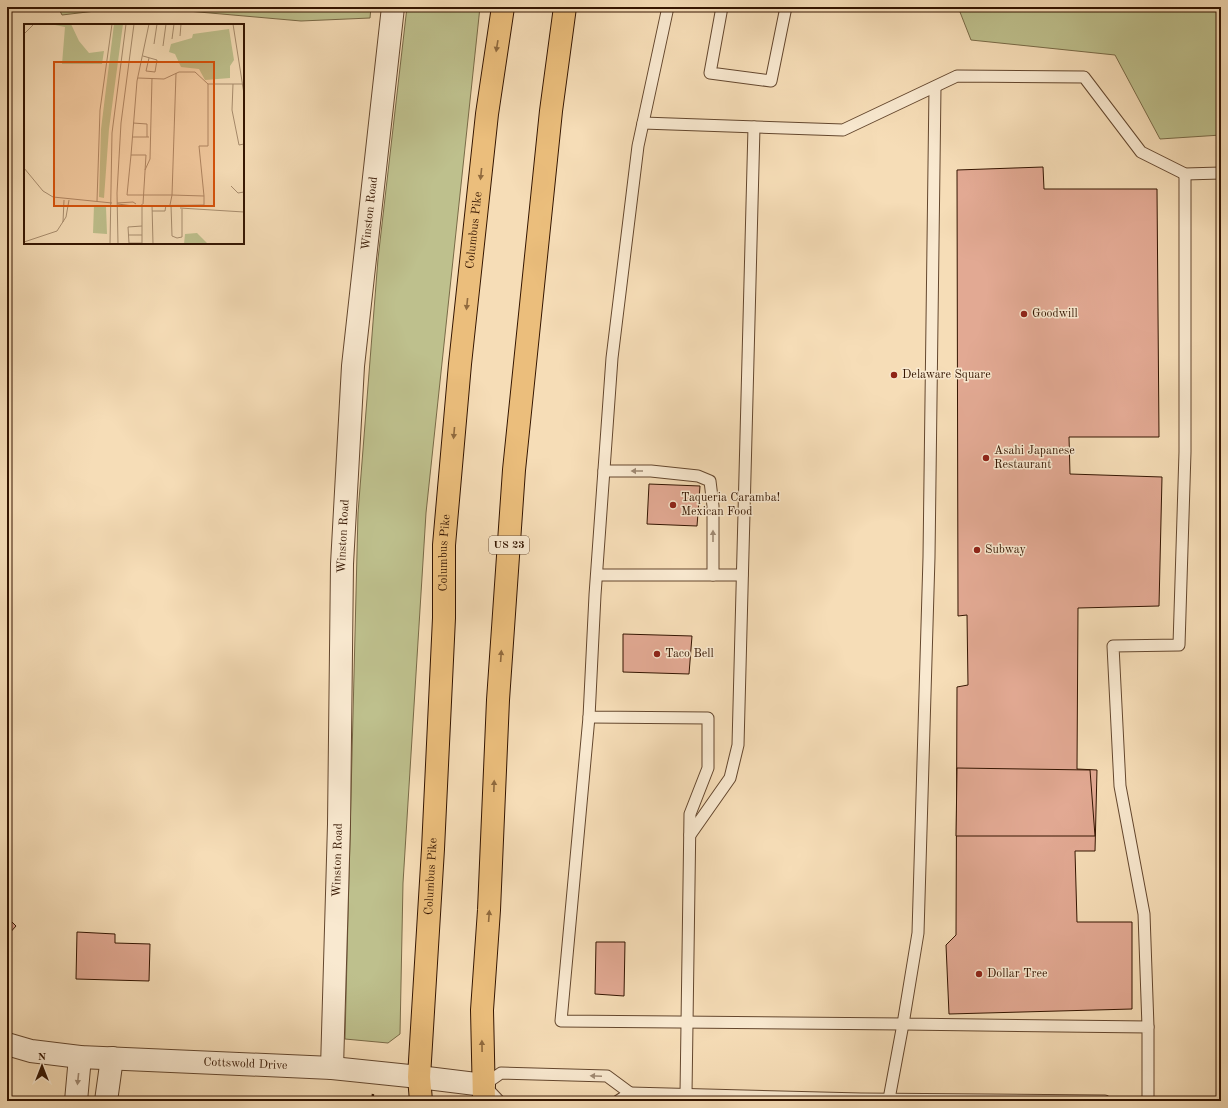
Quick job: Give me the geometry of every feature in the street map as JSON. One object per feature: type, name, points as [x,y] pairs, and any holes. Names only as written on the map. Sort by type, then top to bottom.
[{"type":"highway","name":"Columbus Pike","points":[[421,1101],[419,1077],[434,833],[444,618],[445,537],[460,364],[487,114],[503,7]]},
{"type":"highway","name":"US 23","points":[[484,1093],[482,1010],[489,910],[498,700],[513,478],[551,110],[565,7]]},
{"type":"street","name":"Winston Road","points":[[332,1068],[339,824],[342,564],[352,374],[392,7]]},
{"type":"street","name":"Cottswold Drive","points":[[7,1044],[31,1051],[80,1056],[332,1068],[419,1077],[484,1093]]},
{"type":"street","points":[[76,1101],[80,1056]]},
{"type":"street","points":[[106,1101],[112,1058]]},
{"type":"lane","points":[[668,7],[638,146],[612,358],[589,717],[561,1021],[1148,1027]]},
{"type":"lane","points":[[722,7],[710,73],[772,81],[786,7]]},
{"type":"lane","points":[[643,123],[843,130],[957,76],[1084,77],[1141,152],[1185,174],[1221,173]]},
{"type":"lane","points":[[893,1100],[903,1024],[918,933],[928,557],[935,86]]},
{"type":"lane","points":[[690,835],[730,778],[738,745],[754,127]]},
{"type":"lane","points":[[1148,1101],[1148,1027],[1144,914],[1120,786],[1113,646],[1179,645],[1185,452],[1185,174]]},
{"type":"lane","points":[[604,471],[652,471],[698,476],[710,481],[714,506],[713,575]]},
{"type":"lane","points":[[597,575],[742,575]]},
{"type":"lane","points":[[589,717],[708,718],[708,768],[690,814],[686,1094]]},
{"type":"lane","points":[[499,1101],[484,1093],[501,1073],[607,1076],[630,1093],[674,1097],[686,1094],[754,1098],[861,1100],[1105,1101]]},
{"type":"lane","points":[[618,1101],[630,1093]]},
{"type":"green space","points":[[58,7],[129,7],[62,15]]},
{"type":"green space","points":[[142,7],[371,7],[370,18],[301,21]]},
{"type":"green space","points":[[407,7],[480,7],[426,513],[403,883],[400,1034],[388,1043],[345,1039],[358,513],[378,259]]},
{"type":"green space","points":[[958,7],[1221,7],[1221,135],[1160,139],[1115,55],[971,40]]},
{"type":"building","points":[[1043,167],[1044,189],[1157,189],[1159,437],[1069,437],[1070,474],[1162,477],[1159,606],[1078,608],[1077,769],[1097,770],[1095,851],[1075,851],[1077,922],[1132,922],[1132,1009],[949,1014],[946,945],[956,935],[957,687],[968,685],[967,615],[958,616],[957,170]]},
{"type":"building","name":"Taqueria Caramba! Mexican Food","points":[[649,484],[700,486],[697,526],[647,524]]},
{"type":"building","name":"Taco Bell","points":[[623,634],[692,636],[689,674],[623,672]]},
{"type":"building","points":[[957,768],[1090,770],[1095,836],[956,836]]},
{"type":"building","points":[[7,917],[16,926],[7,936]]},
{"type":"building","points":[[77,932],[115,934],[115,943],[150,944],[149,981],[76,979]]},
{"type":"building","points":[[596,942],[625,942],[624,996],[595,994]]},
{"type":"place","name":"Goodwill","points":[[1024,314]]},
{"type":"place","name":"Delaware Square","points":[[894,375]]},
{"type":"place","name":"Asahi Japanese Restaurant","points":[[986,458]]},
{"type":"place","name":"Taqueria Caramba! Mexican Food","points":[[673,505]]},
{"type":"place","name":"Subway","points":[[977,550]]},
{"type":"place","name":"Taco Bell","points":[[657,654]]},
{"type":"place","name":"Dollar Tree","points":[[979,974]]}]
